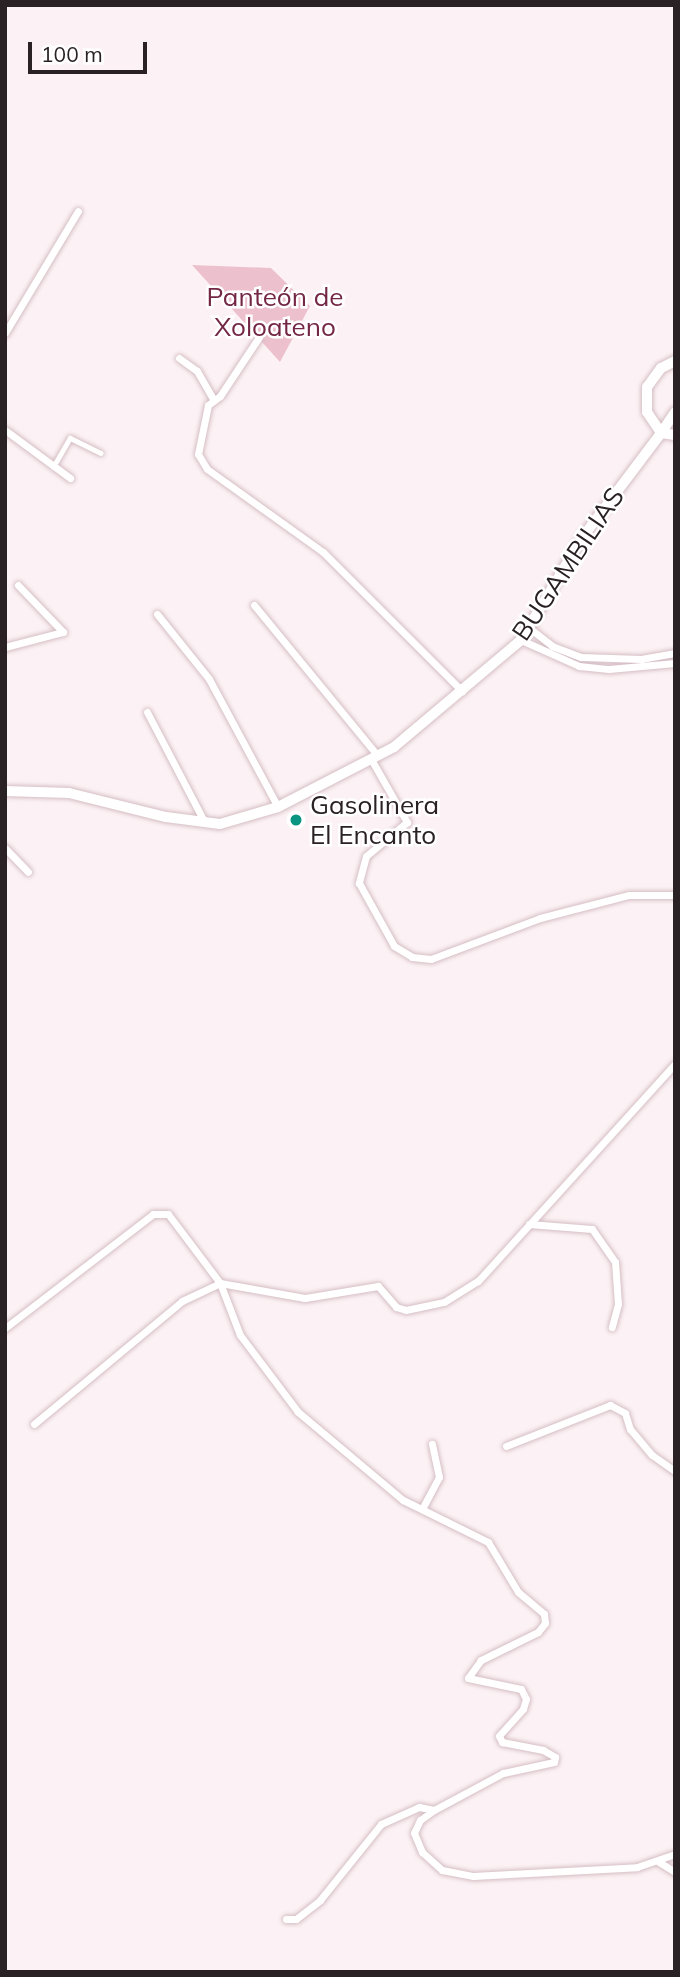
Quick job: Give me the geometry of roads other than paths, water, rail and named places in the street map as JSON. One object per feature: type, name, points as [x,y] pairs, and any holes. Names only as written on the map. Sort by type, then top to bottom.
[{"type":"main road","points":[[675,361],[660,369],[647,387],[647,412],[661,433],[675,435]]},
{"type":"main road","points":[[661,433],[675,412]]},
{"type":"main road","name":"BUGAMBILIAS","points":[[5,791],[69,793],[205,823],[249,818],[278,807],[374,757],[462,691],[521,640],[582,538],[661,433]]},
{"type":"street","points":[[5,333],[78,211]]},
{"type":"street","points":[[259,337],[202,418],[198,454],[207,468],[323,552],[462,691]]},
{"type":"street","points":[[179,358],[197,371],[214,401]]},
{"type":"street","points":[[5,430],[70,478]]},
{"type":"street","points":[[53,467],[70,438],[102,453]]},
{"type":"street","points":[[5,648],[63,632],[18,585]]},
{"type":"street","points":[[254,605],[374,757],[407,821],[366,856],[359,883],[394,946],[412,957],[430,959],[540,918],[629,895],[675,895]]},
{"type":"street","points":[[157,614],[209,679],[278,807]]},
{"type":"street","points":[[528,627],[552,646],[581,657],[609,660],[671,654],[675,646]]},
{"type":"street","points":[[521,640],[579,666],[608,670],[673,664]]},
{"type":"street","points":[[147,712],[205,823]]},
{"type":"street","points":[[5,848],[28,872]]},
{"type":"street","points":[[34,1424],[182,1301],[220,1283],[305,1298],[377,1286],[396,1307],[409,1310],[444,1301],[478,1281],[675,1064]]},
{"type":"street","points":[[5,1328],[39,1305],[78,1269],[153,1214],[168,1214],[180,1225],[220,1283],[240,1335],[298,1412],[402,1500],[488,1542],[518,1592],[544,1614],[538,1632],[481,1660],[468,1678],[521,1689],[526,1699],[523,1709],[499,1736],[502,1742],[543,1750],[555,1757],[554,1762],[503,1773],[434,1810],[420,1821],[414,1833],[422,1852],[442,1870],[472,1876],[659,1862],[675,1854]]},
{"type":"street","points":[[529,1224],[592,1229],[615,1262],[618,1304],[612,1327]]},
{"type":"street","points":[[506,1446],[610,1405],[625,1413],[630,1429],[652,1455],[675,1471]]},
{"type":"street","points":[[422,1509],[439,1476],[432,1444]]},
{"type":"street","points":[[286,1919],[296,1919],[320,1900],[381,1824],[419,1807],[434,1810]]},
{"type":"street","points":[[659,1862],[675,1872]]},
{"type":"place","name":"Gasolinera El Encanto","points":[[296,820]]},
{"type":"park label","name":"Panteón de Xoloateno","points":[[275,312]]}]
